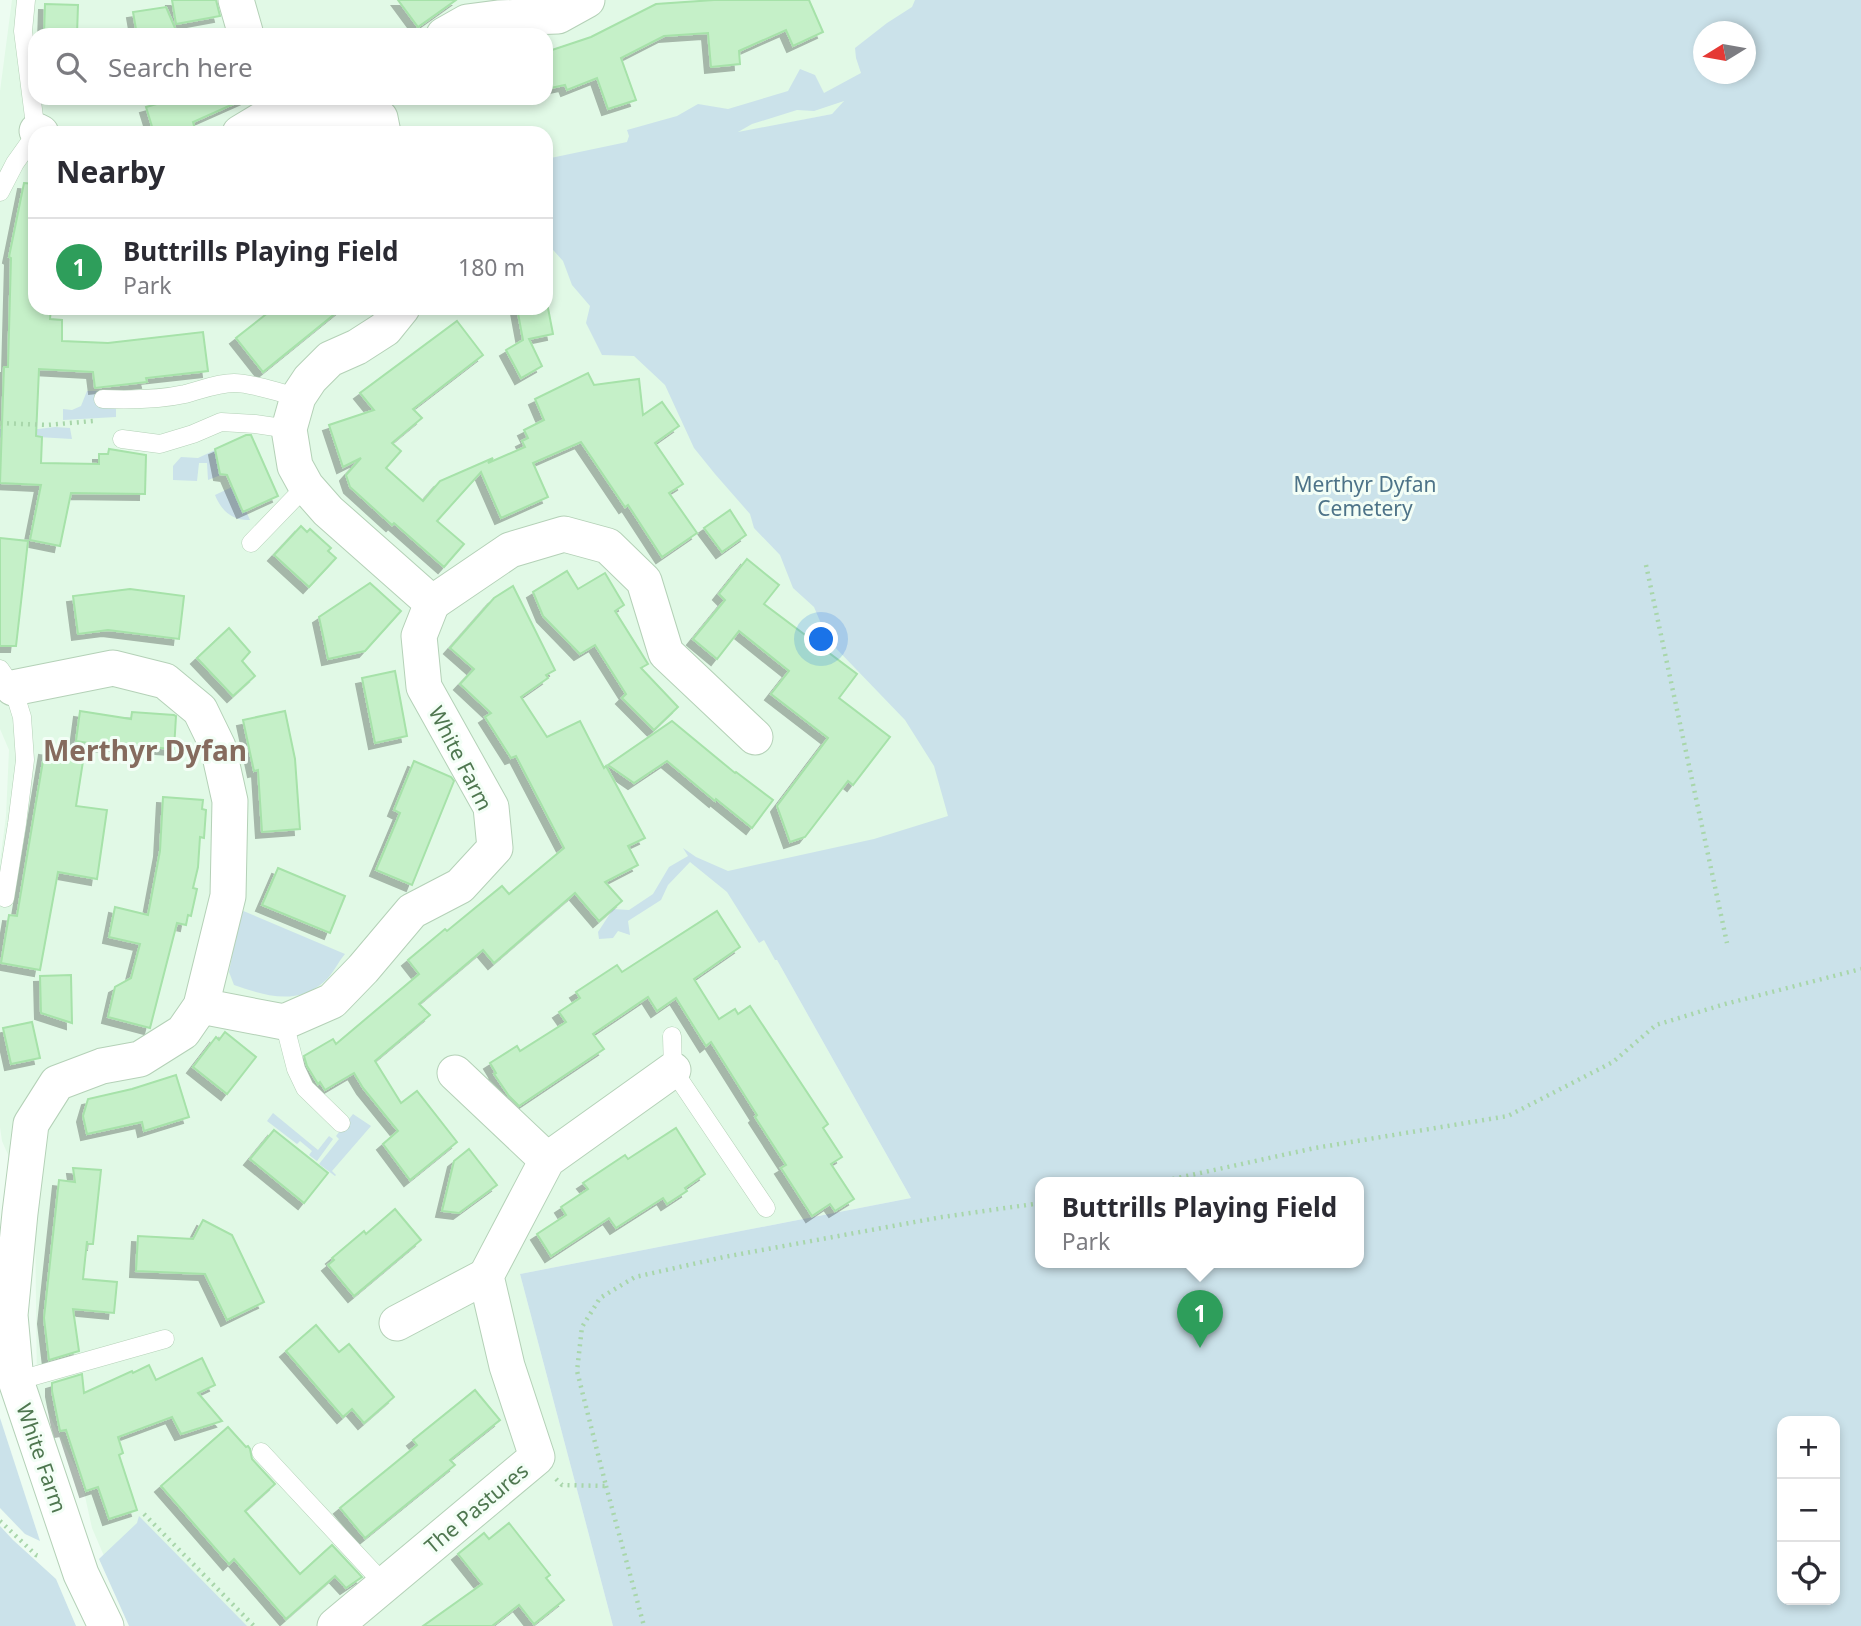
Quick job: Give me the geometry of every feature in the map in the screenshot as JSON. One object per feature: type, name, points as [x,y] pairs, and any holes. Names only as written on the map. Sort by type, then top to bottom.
[{"type":"street","points":[[236,0],[244,28]]},
{"type":"street","points":[[456,28],[467,22],[498,18],[558,16],[587,0]]},
{"type":"street","points":[[248,126],[273,105],[385,116]]},
{"type":"street","points":[[396,315],[385,329],[357,347],[330,359],[310,379],[294,413],[295,466],[306,486],[328,511],[432,603],[510,550],[564,534],[608,546],[644,581],[666,653],[755,737]]},
{"type":"street","name":"White Farm","points":[[284,1022],[332,1001],[412,911],[460,887],[495,848],[491,807],[424,687],[419,636],[432,603]]},
{"type":"street","name":"White Farm","points":[[7,678],[113,668],[165,681],[200,710],[218,747],[230,801],[228,896],[201,1006],[183,1032],[140,1059],[102,1066],[57,1083],[31,1124],[10,1315],[16,1381],[81,1574],[106,1626]]},
{"type":"street","points":[[201,1006],[284,1022]]},
{"type":"street","points":[[397,1323],[485,1276],[547,1160],[673,1070]]},
{"type":"street","points":[[455,1073],[547,1160]]},
{"type":"street","name":"The Pastures","points":[[335,1626],[537,1457],[507,1366],[485,1276]]},
{"type":"lane","points":[[26,0],[23,31],[28,67]]},
{"type":"lane","points":[[33,105],[36,126]]},
{"type":"lane","points":[[0,191],[28,145]]},
{"type":"lane","points":[[103,399],[157,399],[234,383],[294,413]]},
{"type":"lane","points":[[122,439],[160,444],[221,422],[255,424],[294,413]]},
{"type":"lane","points":[[251,543],[306,486]]},
{"type":"lane","points":[[5,898],[25,760],[22,717],[7,678]]},
{"type":"lane","points":[[284,1022],[296,1069],[305,1088],[341,1123]]},
{"type":"lane","points":[[672,1036],[673,1070],[766,1208]]},
{"type":"lane","points":[[16,1381],[165,1339]]},
{"type":"lane","points":[[261,1452],[384,1584]]},
{"type":"path","points":[[0,423],[47,425],[94,421]]},
{"type":"path","points":[[1646,565],[1727,943]]},
{"type":"path","points":[[1182,1177],[1315,1148],[1508,1116],[1613,1062],[1656,1026],[1725,1004],[1861,969]]},
{"type":"path","points":[[644,1626],[577,1371],[582,1327],[600,1298],[635,1277],[698,1263],[942,1217],[1035,1204]]},
{"type":"path","points":[[537,1457],[562,1485],[606,1486]]},
{"type":"path","points":[[144,1514],[254,1626]]},
{"type":"shaded area","points":[[12,0],[937,0],[929,18],[832,114],[553,171],[553,126],[28,126],[28,315],[553,315],[553,195],[964,787],[974,842],[745,903],[911,1198],[520,1274],[613,1626],[134,1626],[92,1528],[81,1478],[37,1390],[35,1216],[2,1141],[0,1127],[0,862],[6,816],[9,750],[0,729],[0,91]]},
{"type":"green space","name":"Merthyr Dyfan Cemetery","points":[[915,0],[1861,0],[1861,1626],[613,1626],[520,1274],[911,1198],[777,960],[764,940],[759,943],[727,892],[690,862],[668,885],[661,900],[628,921],[630,935],[618,931],[613,938],[599,939],[598,932],[613,909],[629,910],[653,894],[669,867],[688,856],[683,848],[728,871],[874,839],[948,816],[934,766],[905,720],[828,640],[814,607],[793,588],[780,555],[754,528],[750,514],[694,448],[665,385],[634,356],[602,355],[586,323],[590,306],[572,285],[563,261],[553,250],[553,158],[627,142],[627,130],[677,116],[698,104],[728,109],[788,91],[800,69],[815,75],[824,93],[861,73],[855,48],[912,7]],"holes":[[[844,101],[832,114],[738,132],[752,124],[797,110],[814,111]]]},
{"type":"green space","points":[[87,391],[101,391],[101,407],[116,407],[116,417],[63,420],[63,409],[72,410],[81,406]]},
{"type":"green space","points":[[70,428],[72,439],[3,435],[0,438],[0,429]]},
{"type":"green space","points":[[215,450],[226,473],[208,480],[207,463],[199,463],[197,481],[173,480],[173,466],[181,457],[198,458]]},
{"type":"green space","points":[[232,487],[243,512],[246,511],[250,520],[233,516],[224,510],[217,500],[215,495]]},
{"type":"green space","points":[[241,910],[345,954],[325,981],[303,994],[269,995],[234,985],[229,972]]},
{"type":"green space","points":[[273,1113],[318,1150],[329,1136],[333,1139],[317,1161],[309,1155],[312,1151],[300,1141],[297,1144],[267,1121]]},
{"type":"green space","points":[[353,1114],[371,1126],[332,1171],[335,1176],[319,1164],[339,1139],[336,1136]]},
{"type":"green space","points":[[0,1418],[40,1541],[25,1534],[0,1508]]},
{"type":"green space","points":[[139,1516],[247,1626],[129,1626],[99,1559],[137,1523]]},
{"type":"green space","points":[[0,1526],[56,1579],[76,1626],[0,1626]]},
{"type":"building","points":[[172,0],[216,0],[220,16],[176,24]]},
{"type":"building","points":[[398,0],[456,0],[418,27]]},
{"type":"building","points":[[714,0],[809,0],[823,32],[793,46],[786,30],[739,51],[740,64],[711,67],[708,33],[664,36],[621,58],[636,100],[608,109],[597,78],[567,90],[565,85],[553,88],[553,50],[591,37],[656,4]]},
{"type":"building","points":[[45,4],[78,5],[77,28],[44,28]]},
{"type":"building","points":[[166,7],[175,28],[136,28],[133,12]]},
{"type":"building","points":[[231,105],[193,122],[194,126],[152,126],[146,107]]},
{"type":"building","points":[[24,183],[28,183],[28,315],[50,315],[50,319],[62,320],[62,341],[108,343],[203,332],[208,371],[146,378],[147,382],[95,388],[93,372],[39,369],[36,436],[42,437],[41,463],[99,464],[99,454],[108,454],[109,449],[146,455],[145,494],[71,493],[60,546],[30,540],[41,485],[0,483],[4,367],[8,367],[9,257]]},
{"type":"building","points":[[265,315],[333,315],[263,372],[236,338]]},
{"type":"building","points":[[518,315],[549,315],[553,334],[529,339],[542,366],[521,378],[506,350],[523,340]]},
{"type":"building","points":[[457,321],[483,355],[413,409],[422,418],[392,443],[401,451],[386,468],[423,501],[440,481],[525,447],[522,441],[528,438],[524,430],[544,420],[535,399],[588,373],[594,385],[639,379],[643,415],[662,402],[679,426],[655,443],[683,484],[669,493],[697,533],[662,557],[628,505],[625,507],[581,442],[533,463],[548,497],[501,518],[481,472],[437,521],[464,544],[444,567],[394,523],[392,525],[350,487],[346,475],[361,458],[343,467],[329,425],[374,410],[360,393]]},
{"type":"building","points":[[251,435],[278,496],[243,512],[227,475],[220,474],[215,449]]},
{"type":"building","points":[[730,510],[746,535],[722,552],[704,528]]},
{"type":"building","points":[[301,526],[307,532],[310,529],[331,548],[328,551],[336,558],[309,587],[274,555]]},
{"type":"building","points":[[0,538],[28,541],[16,646],[0,646]]},
{"type":"building","points":[[747,559],[779,585],[764,604],[857,674],[839,698],[890,737],[853,785],[848,781],[805,837],[790,842],[777,806],[828,738],[771,694],[789,671],[739,631],[717,659],[693,639],[725,600],[719,594]]},
{"type":"building","points":[[567,571],[578,589],[605,573],[624,605],[615,611],[648,664],[641,668],[678,707],[654,730],[622,698],[626,694],[595,645],[580,654],[543,616],[533,592]]},
{"type":"building","points":[[370,583],[401,611],[365,651],[328,659],[319,617]]},
{"type":"building","points":[[513,586],[555,670],[521,697],[547,737],[580,721],[645,838],[628,846],[638,865],[605,882],[622,901],[599,921],[575,893],[494,963],[483,950],[419,1004],[430,1015],[375,1061],[401,1103],[417,1091],[457,1142],[410,1180],[383,1144],[398,1131],[354,1073],[325,1090],[320,1082],[318,1084],[304,1056],[333,1039],[336,1044],[419,974],[408,960],[445,929],[447,931],[502,886],[509,894],[564,848],[516,756],[511,758],[485,717],[491,713],[460,684],[474,669],[450,648],[494,598]]},
{"type":"building","points":[[130,589],[184,596],[179,639],[108,630],[78,634],[73,596]]},
{"type":"building","points":[[229,628],[250,652],[242,661],[255,676],[233,696],[197,658]]},
{"type":"building","points":[[395,671],[407,736],[375,743],[362,678]]},
{"type":"building","points":[[80,711],[131,719],[132,712],[174,715],[174,749],[106,746],[76,741]]},
{"type":"building","points":[[285,711],[295,759],[300,829],[262,832],[258,770],[254,771],[243,720]]},
{"type":"building","points":[[672,721],[735,773],[773,800],[752,828],[667,761],[634,783],[608,765]]},
{"type":"building","points":[[45,749],[84,755],[76,806],[107,810],[97,879],[58,872],[40,970],[1,963],[9,915],[17,916]]},
{"type":"building","points":[[414,761],[451,777],[454,781],[412,885],[376,870],[400,813],[394,810]]},
{"type":"building","points":[[163,797],[203,800],[202,809],[206,810],[204,838],[200,837],[193,888],[197,889],[191,916],[188,915],[186,925],[177,923],[150,1028],[108,1017],[115,987],[131,978],[140,944],[109,937],[115,907],[148,915],[160,851]]},
{"type":"building","points":[[278,868],[345,896],[330,933],[262,905]]},
{"type":"building","points":[[717,911],[740,947],[694,979],[719,1019],[735,1009],[738,1014],[750,1006],[828,1124],[823,1128],[842,1157],[831,1164],[854,1199],[835,1211],[830,1204],[812,1216],[781,1168],[786,1165],[755,1117],[757,1115],[711,1042],[706,1046],[676,998],[657,1011],[648,997],[593,1034],[604,1049],[519,1106],[494,1074],[496,1073],[490,1063],[517,1046],[520,1051],[566,1022],[559,1012],[580,998],[576,992],[617,965],[622,972]]},
{"type":"building","points":[[71,975],[72,1023],[41,1013],[40,976]]},
{"type":"building","points":[[32,1022],[40,1058],[11,1064],[3,1028]]},
{"type":"building","points":[[225,1032],[256,1057],[227,1094],[193,1067],[216,1037],[219,1040]]},
{"type":"building","points":[[176,1075],[189,1117],[144,1131],[142,1122],[87,1134],[83,1116],[88,1099]]},
{"type":"building","points":[[676,1128],[705,1174],[685,1188],[687,1191],[667,1204],[663,1198],[616,1228],[609,1218],[551,1256],[537,1234],[566,1215],[561,1207],[588,1189],[583,1183],[625,1155],[628,1159]]},
{"type":"building","points":[[274,1130],[328,1173],[304,1203],[250,1159]]},
{"type":"building","points":[[469,1149],[497,1185],[459,1213],[442,1211],[454,1161]]},
{"type":"building","points":[[73,1168],[101,1170],[93,1244],[87,1244],[87,1241],[83,1279],[117,1282],[114,1313],[73,1309],[79,1351],[49,1360],[44,1318],[59,1180],[75,1182]]},
{"type":"building","points":[[395,1209],[421,1240],[354,1296],[328,1265],[334,1260],[332,1258],[364,1231],[366,1234]]},
{"type":"building","points":[[203,1220],[232,1235],[264,1302],[227,1320],[205,1274],[136,1271],[138,1236],[193,1239]]},
{"type":"building","points":[[316,1325],[339,1352],[349,1344],[394,1397],[364,1423],[352,1409],[343,1417],[286,1351]]},
{"type":"building","points":[[202,1358],[215,1385],[198,1393],[222,1421],[181,1434],[172,1417],[118,1437],[123,1453],[119,1455],[137,1510],[109,1519],[98,1487],[86,1491],[66,1430],[60,1431],[52,1383],[82,1374],[84,1393],[149,1365],[156,1380]]},
{"type":"building","points":[[475,1390],[500,1420],[450,1460],[455,1465],[365,1538],[340,1508],[417,1445],[413,1440]]},
{"type":"building","points":[[228,1427],[246,1447],[248,1446],[252,1459],[275,1484],[245,1511],[300,1574],[332,1545],[362,1577],[346,1588],[335,1576],[286,1619],[234,1559],[229,1564],[161,1486]]},
{"type":"building","points":[[509,1523],[550,1575],[546,1578],[564,1600],[534,1624],[519,1605],[492,1626],[423,1626],[482,1584],[458,1554],[484,1533],[489,1539]]},
{"type":"place","name":"Buttrills Playing Field","points":[[1200,1348]]},
{"type":"district","name":"Merthyr Dyfan","points":[[145,750]]}]
